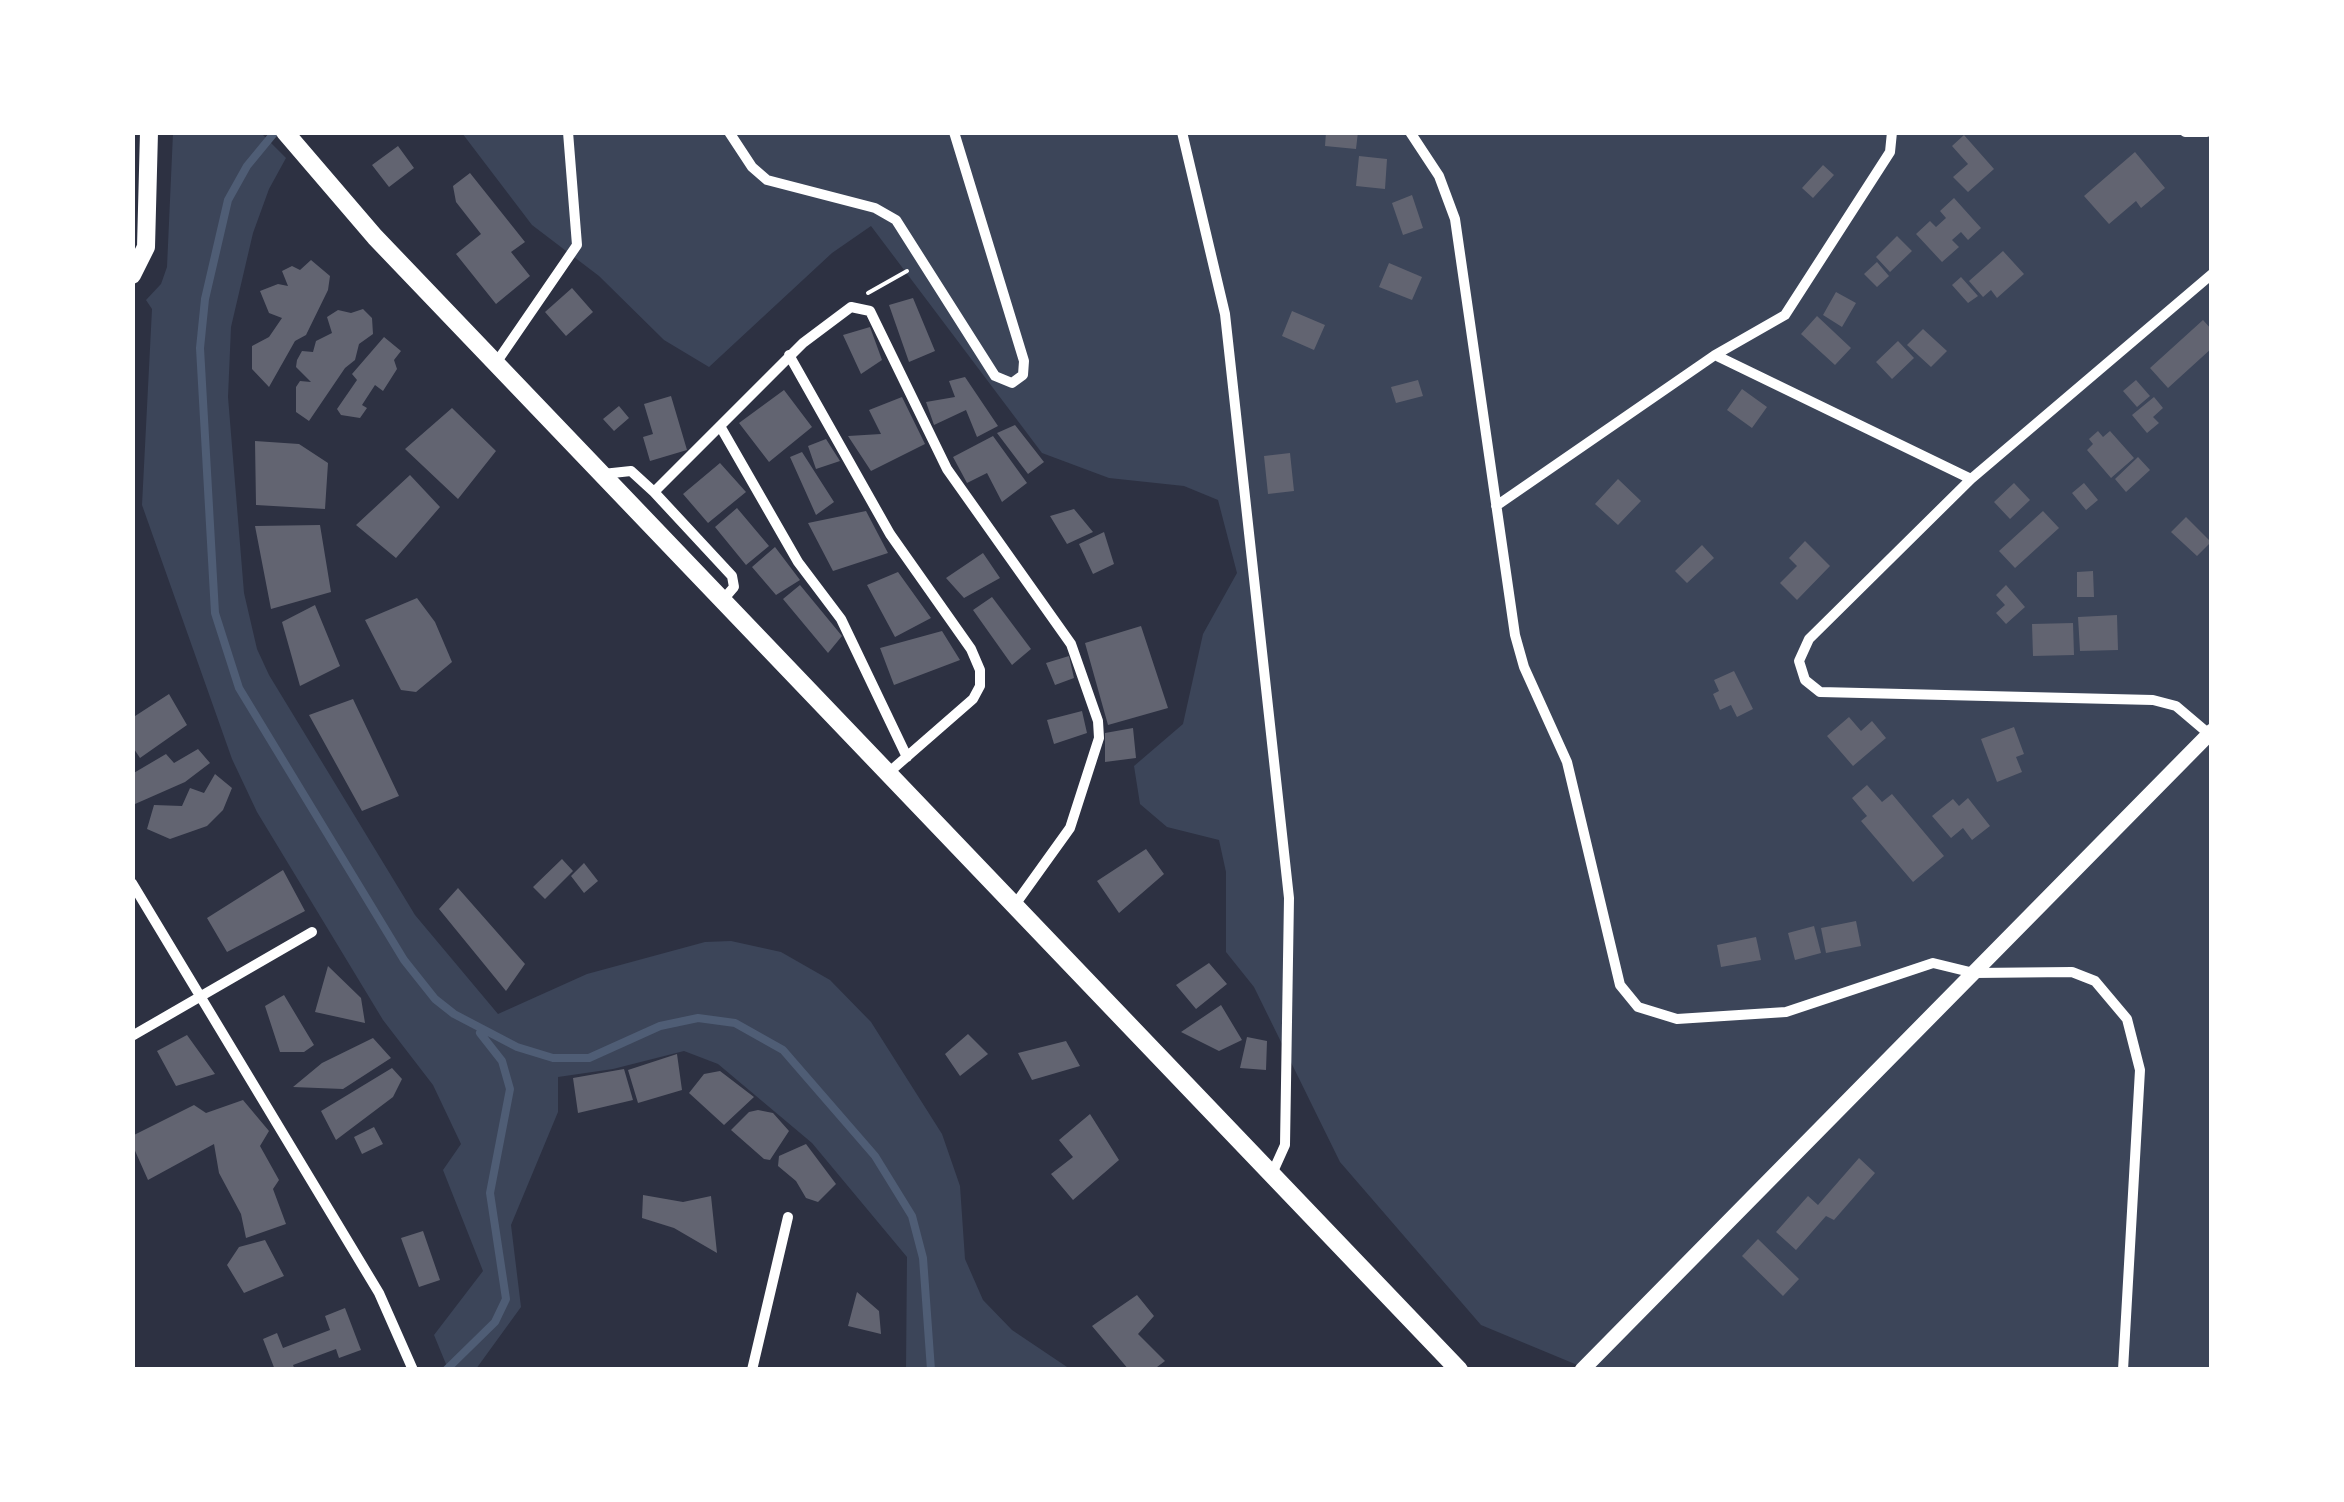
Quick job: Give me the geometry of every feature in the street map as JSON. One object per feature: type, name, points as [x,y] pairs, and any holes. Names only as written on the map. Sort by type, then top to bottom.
[{"type":"main road","points":[[132,275],[146,247],[149,132]]},
{"type":"main road","points":[[292,139],[365,226],[1459,1370]]},
{"type":"street","points":[[496,363],[568,264],[577,244],[568,132]]},
{"type":"street","points":[[729,132],[752,167],[768,180],[889,215],[995,376],[1006,383],[1020,379],[1024,362],[954,132]]},
{"type":"street","points":[[1182,132],[1226,328],[1288,898],[1284,1145],[1272,1176]]},
{"type":"street","points":[[1410,132],[1439,176],[1455,219],[1519,651],[1567,762],[1612,960],[1628,997],[1663,1018],[1738,1018],[1802,1007],[1924,964],[1974,974],[2058,970],[2084,975],[2114,998],[2133,1031],[2140,1070],[2122,1370]]},
{"type":"street","points":[[1496,506],[1715,355],[1792,308],[1890,152],[1892,132]]},
{"type":"street","points":[[2185,132],[2207,132]]},
{"type":"street","points":[[1582,1370],[2210,732],[2176,706],[2153,700],[1830,694],[1811,688],[1800,670],[1804,645],[1971,479],[2212,274]]},
{"type":"street","points":[[654,492],[789,355],[846,309],[859,305],[872,315],[947,469],[1071,644],[1098,721],[1099,738],[1070,828],[1014,906]]},
{"type":"street","points":[[789,355],[890,534],[978,662],[980,686],[973,699],[887,774]]},
{"type":"street","points":[[1715,355],[1971,479]]},
{"type":"street","points":[[720,426],[798,562],[841,619],[907,756]]},
{"type":"street","points":[[602,475],[631,471],[654,492],[732,576],[734,586],[722,600]]},
{"type":"street","points":[[132,883],[379,1293],[413,1370]]},
{"type":"street","points":[[132,1036],[312,932]]},
{"type":"street","points":[[752,1370],[788,1217]]},
{"type":"path","points":[[859,305],[872,290],[924,263]]},
{"type":"shaded area","points":[[173,133],[261,133],[286,158],[269,189],[253,233],[231,327],[228,397],[244,593],[257,649],[269,675],[415,915],[498,1014],[587,974],[705,942],[731,941],[781,952],[830,980],[871,1022],[942,1134],[960,1186],[965,1259],[983,1300],[1012,1330],[1070,1369],[906,1369],[907,1257],[812,1143],[718,1064],[684,1051],[613,1069],[558,1077],[558,1112],[511,1225],[521,1307],[476,1369],[448,1369],[434,1335],[483,1271],[443,1170],[461,1144],[433,1085],[383,1020],[257,812],[232,759],[142,505],[152,309],[146,300],[161,284],[167,267]]},
{"type":"shaded area","points":[[462,133],[2211,133],[2211,1369],[1587,1369],[1481,1325],[1340,1162],[1254,987],[1226,952],[1226,872],[1219,840],[1167,827],[1140,804],[1134,766],[1183,724],[1203,634],[1237,573],[1218,500],[1184,486],[1109,478],[1042,453],[871,226],[832,253],[709,367],[664,340],[599,276],[532,225]]},
{"type":"building","points":[[1326,132],[1358,132],[1356,149],[1325,146]]},
{"type":"building","points":[[1964,135],[1994,169],[1968,192],[1953,177],[1968,164],[1952,146]]},
{"type":"building","points":[[398,146],[414,168],[389,187],[372,165]]},
{"type":"building","points":[[2135,152],[2165,188],[2141,208],[2136,201],[2109,224],[2084,196]]},
{"type":"building","points":[[1359,156],[1387,159],[1385,189],[1356,186]]},
{"type":"building","points":[[1823,165],[1834,175],[1813,198],[1802,188]]},
{"type":"building","points":[[470,173],[525,242],[511,252],[530,276],[496,304],[456,254],[481,234],[456,202],[453,186]]},
{"type":"building","points":[[1412,195],[1423,228],[1403,235],[1392,203]]},
{"type":"building","points":[[1954,198],[1981,228],[1968,240],[1961,232],[1952,240],[1959,247],[1942,262],[1916,234],[1930,221],[1936,227],[1946,218],[1940,211]]},
{"type":"building","points":[[1897,236],[1912,251],[1890,272],[1876,257]]},
{"type":"building","points":[[2003,251],[2024,274],[1997,298],[1991,290],[1983,297],[1969,281]]},
{"type":"building","points":[[311,260],[330,276],[328,290],[306,335],[295,341],[269,387],[252,369],[252,346],[269,337],[282,318],[269,313],[260,291],[278,284],[288,286],[282,271],[292,266],[300,270]]},
{"type":"building","points":[[1877,262],[1889,276],[1877,287],[1864,274]]},
{"type":"building","points":[[1389,263],[1422,277],[1412,300],[1379,287]]},
{"type":"building","points":[[1961,277],[1978,296],[1968,303],[1952,285]]},
{"type":"building","points":[[572,288],[593,312],[566,336],[545,312]]},
{"type":"building","points":[[1836,292],[1856,303],[1842,327],[1823,315]]},
{"type":"building","points":[[913,298],[935,351],[909,362],[889,305]]},
{"type":"building","points":[[363,309],[372,318],[373,334],[359,344],[355,360],[345,368],[309,421],[296,412],[296,387],[300,381],[311,382],[296,367],[297,360],[302,351],[313,352],[316,341],[332,333],[327,317],[338,310],[351,313]]},
{"type":"building","points":[[1292,311],[1325,325],[1314,350],[1282,336]]},
{"type":"building","points":[[1817,316],[1851,348],[1835,365],[1801,334]]},
{"type":"building","points":[[2203,320],[2212,330],[2212,348],[2168,388],[2150,368]]},
{"type":"building","points":[[870,327],[882,360],[861,374],[843,335]]},
{"type":"building","points":[[1923,329],[1947,351],[1931,367],[1907,345]]},
{"type":"building","points":[[384,337],[401,351],[394,360],[397,369],[383,391],[375,385],[362,405],[367,408],[360,418],[341,415],[337,409],[357,380],[352,374]]},
{"type":"building","points":[[1898,341],[1914,358],[1892,379],[1876,362]]},
{"type":"building","points":[[965,377],[998,426],[977,437],[966,410],[934,425],[926,402],[955,397],[949,381]]},
{"type":"building","points":[[1418,380],[1423,396],[1396,403],[1391,387]]},
{"type":"building","points":[[2136,380],[2150,396],[2137,407],[2123,391]]},
{"type":"building","points":[[1742,389],[1767,407],[1752,428],[1727,410]]},
{"type":"building","points":[[784,390],[812,427],[769,462],[739,423]]},
{"type":"building","points":[[671,396],[687,450],[650,461],[643,437],[653,434],[644,404]]},
{"type":"building","points":[[902,397],[925,444],[871,471],[848,436],[881,434],[869,410]]},
{"type":"building","points":[[2154,397],[2163,408],[2153,417],[2159,423],[2147,433],[2132,415]]},
{"type":"building","points":[[619,406],[629,418],[614,431],[603,419]]},
{"type":"building","points":[[452,408],[496,451],[458,499],[405,449]]},
{"type":"building","points":[[1015,425],[1044,462],[1028,474],[997,433]]},
{"type":"building","points":[[2098,431],[2103,437],[2110,431],[2134,458],[2111,478],[2087,450],[2093,444],[2089,439]]},
{"type":"building","points":[[993,436],[1027,483],[1002,502],[987,473],[967,483],[953,457]]},
{"type":"building","points":[[826,439],[840,461],[816,469],[808,446]]},
{"type":"building","points":[[255,441],[299,444],[328,463],[325,509],[256,505]]},
{"type":"building","points":[[802,452],[834,502],[816,515],[790,457]]},
{"type":"building","points":[[1290,453],[1294,491],[1268,494],[1264,456]]},
{"type":"building","points":[[2138,457],[2150,470],[2126,492],[2115,479]]},
{"type":"building","points":[[720,463],[746,492],[708,523],[683,494]]},
{"type":"building","points":[[410,475],[440,507],[396,558],[356,525]]},
{"type":"building","points":[[1618,479],[1641,501],[1618,525],[1595,504]]},
{"type":"building","points":[[2014,483],[2030,500],[2010,519],[1994,502]]},
{"type":"building","points":[[2084,483],[2098,500],[2086,510],[2072,493]]},
{"type":"building","points":[[737,508],[769,546],[746,565],[715,527]]},
{"type":"building","points":[[1074,509],[1093,532],[1067,544],[1050,516]]},
{"type":"building","points":[[866,511],[888,553],[833,571],[808,523]]},
{"type":"building","points":[[2043,511],[2059,528],[2015,568],[1999,551]]},
{"type":"building","points":[[2186,517],[2211,542],[2197,556],[2171,532]]},
{"type":"building","points":[[320,525],[331,592],[271,609],[255,526]]},
{"type":"building","points":[[1104,532],[1114,564],[1093,574],[1079,544]]},
{"type":"building","points":[[1805,541],[1830,566],[1797,600],[1780,583],[1797,566],[1789,558]]},
{"type":"building","points":[[1702,545],[1714,558],[1687,583],[1675,571]]},
{"type":"building","points":[[775,547],[800,580],[776,595],[752,567]]},
{"type":"building","points":[[983,553],[1000,578],[964,598],[946,578]]},
{"type":"building","points":[[2093,571],[2094,597],[2077,597],[2077,572]]},
{"type":"building","points":[[898,572],[931,618],[895,637],[867,585]]},
{"type":"building","points":[[800,585],[842,636],[828,653],[783,599]]},
{"type":"building","points":[[2006,585],[2025,607],[2006,624],[1996,613],[2005,605],[1996,595]]},
{"type":"building","points":[[992,597],[1031,649],[1012,665],[973,610]]},
{"type":"building","points":[[417,598],[435,622],[452,662],[416,692],[401,690],[365,620]]},
{"type":"building","points":[[315,605],[340,666],[300,686],[282,622]]},
{"type":"building","points":[[2117,615],[2118,650],[2080,651],[2078,617]]},
{"type":"building","points":[[2073,623],[2074,655],[2033,656],[2032,624]]},
{"type":"building","points":[[1141,626],[1168,708],[1108,725],[1085,643]]},
{"type":"building","points":[[942,631],[960,660],[894,685],[880,648]]},
{"type":"building","points":[[1069,656],[1074,678],[1055,685],[1046,663]]},
{"type":"building","points":[[1734,671],[1753,709],[1737,717],[1731,705],[1720,710],[1713,694],[1719,691],[1714,680]]},
{"type":"building","points":[[169,694],[187,725],[140,758],[132,746],[132,718]]},
{"type":"building","points":[[353,699],[399,796],[362,811],[309,715]]},
{"type":"building","points":[[1082,711],[1087,733],[1054,744],[1047,720]]},
{"type":"building","points":[[1849,717],[1861,731],[1872,721],[1886,738],[1853,766],[1827,736]]},
{"type":"building","points":[[2014,727],[2024,754],[2016,757],[2022,772],[1997,782],[1981,739]]},
{"type":"building","points":[[1133,728],[1136,758],[1105,762],[1105,733]]},
{"type":"building","points":[[198,749],[210,763],[185,782],[135,804],[132,774],[166,754],[174,763]]},
{"type":"building","points":[[215,774],[232,788],[223,810],[207,826],[170,839],[147,829],[154,805],[182,806],[190,788],[204,793]]},
{"type":"building","points":[[1867,785],[1882,802],[1892,794],[1944,856],[1913,882],[1861,821],[1867,816],[1852,798]]},
{"type":"building","points":[[1968,798],[1990,826],[1972,840],[1963,828],[1951,838],[1932,816],[1953,799],[1959,806]]},
{"type":"building","points":[[1146,849],[1164,874],[1119,913],[1097,881]]},
{"type":"building","points":[[562,859],[573,871],[545,899],[533,887]]},
{"type":"building","points":[[584,863],[598,881],[584,893],[571,876]]},
{"type":"building","points":[[283,870],[305,911],[227,952],[207,918]]},
{"type":"building","points":[[458,888],[525,964],[506,991],[439,909]]},
{"type":"building","points":[[1856,921],[1861,946],[1826,953],[1821,928]]},
{"type":"building","points":[[1814,926],[1821,953],[1795,960],[1788,933]]},
{"type":"building","points":[[1756,937],[1761,960],[1721,967],[1717,945]]},
{"type":"building","points":[[1209,963],[1227,984],[1196,1009],[1176,985]]},
{"type":"building","points":[[328,966],[361,998],[365,1023],[315,1012]]},
{"type":"building","points":[[284,995],[314,1045],[304,1052],[280,1052],[265,1006]]},
{"type":"building","points":[[1221,1005],[1242,1040],[1219,1051],[1181,1032]]},
{"type":"building","points":[[968,1034],[988,1054],[960,1076],[945,1054]]},
{"type":"building","points":[[187,1035],[215,1074],[176,1086],[157,1051]]},
{"type":"building","points":[[1247,1037],[1267,1041],[1266,1070],[1240,1068]]},
{"type":"building","points":[[373,1038],[391,1058],[343,1089],[293,1087],[322,1063]]},
{"type":"building","points":[[1066,1041],[1080,1066],[1032,1080],[1018,1053]]},
{"type":"building","points":[[677,1054],[682,1090],[638,1103],[628,1070]]},
{"type":"building","points":[[392,1068],[402,1079],[393,1097],[336,1140],[321,1111]]},
{"type":"building","points":[[624,1069],[633,1100],[578,1113],[573,1078]]},
{"type":"building","points":[[720,1071],[754,1097],[724,1125],[689,1093],[704,1074]]},
{"type":"building","points":[[243,1100],[269,1131],[260,1146],[279,1180],[273,1189],[286,1224],[246,1238],[241,1214],[219,1173],[214,1144],[148,1180],[132,1144],[132,1136],[194,1105],[206,1113]]},
{"type":"building","points":[[749,1112],[773,1113],[789,1131],[770,1160],[731,1130]]},
{"type":"building","points":[[1090,1114],[1119,1160],[1073,1200],[1051,1174],[1073,1157],[1059,1140]]},
{"type":"building","points":[[374,1127],[383,1144],[362,1154],[354,1137]]},
{"type":"building","points":[[806,1144],[836,1184],[818,1202],[806,1198],[796,1181],[778,1166],[779,1156]]},
{"type":"building","points":[[1859,1158],[1875,1173],[1834,1220],[1826,1216],[1796,1250],[1776,1232],[1808,1196],[1818,1205]]},
{"type":"building","points":[[643,1195],[683,1202],[711,1196],[717,1253],[674,1228],[642,1218]]},
{"type":"building","points":[[423,1231],[440,1280],[419,1287],[401,1238]]},
{"type":"building","points":[[1758,1239],[1799,1279],[1783,1296],[1742,1256]]},
{"type":"building","points":[[265,1240],[284,1276],[244,1293],[227,1265],[239,1247]]},
{"type":"building","points":[[857,1292],[879,1311],[881,1334],[848,1326]]},
{"type":"building","points":[[1137,1295],[1154,1316],[1138,1334],[1165,1361],[1153,1370],[1129,1370],[1092,1326]]},
{"type":"building","points":[[345,1308],[361,1350],[339,1358],[336,1349],[293,1365],[295,1370],[275,1370],[263,1339],[277,1333],[283,1348],[330,1330],[325,1316]]},
{"type":"waterway","points":[[275,132],[247,166],[228,200],[205,299],[200,348],[215,613],[239,688],[404,960],[435,999],[454,1014],[517,1047],[553,1058],[589,1058],[660,1026],[698,1018],[735,1023],[783,1050],[875,1156],[912,1216],[923,1258],[931,1370]]},
{"type":"waterway","points":[[446,1370],[495,1322],[506,1299],[490,1193],[510,1089],[502,1061],[480,1033]]}]
